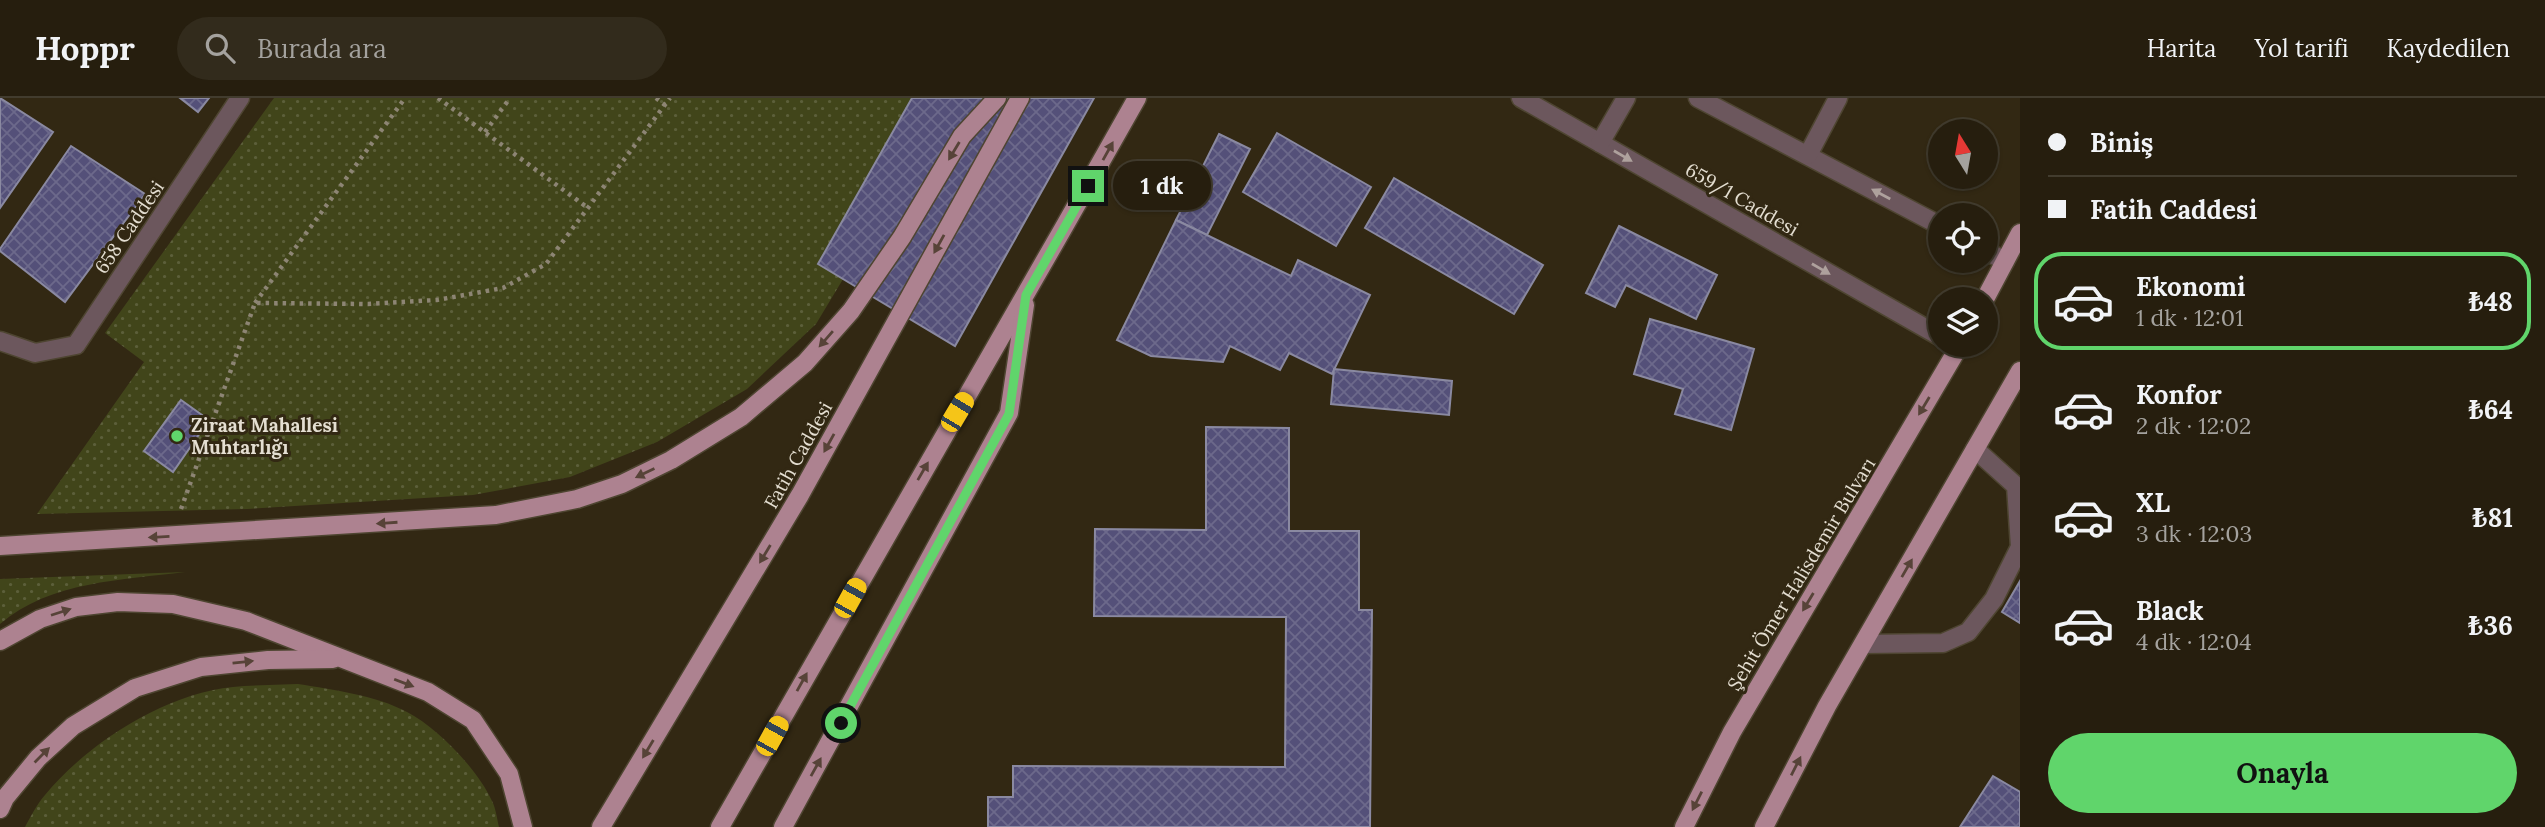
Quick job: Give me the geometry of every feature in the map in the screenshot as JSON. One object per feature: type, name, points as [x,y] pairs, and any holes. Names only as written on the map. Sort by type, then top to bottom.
[{"type":"main road","points":[[0,546],[455,519],[534,509],[577,499],[622,484],[671,460],[741,416],[805,363],[851,311],[902,237],[962,136],[997,98]]},
{"type":"main road","name":"Fatih Caddesi","points":[[601,827],[800,495],[1020,98]]},
{"type":"main road","points":[[720,827],[1137,98]]},
{"type":"main road","points":[[1991,287],[2020,233]]},
{"type":"main road","points":[[783,827],[1009,414],[1026,295]]},
{"type":"main road","name":"Şehit Ömer Halisdemir Bulvarı","points":[[1684,827],[1732,732],[1952,357]]},
{"type":"main road","points":[[1764,827],[1827,706],[2020,371]]},
{"type":"main road","points":[[0,641],[40,618],[76,607],[118,601],[173,604],[246,621],[428,692],[473,720],[509,774],[523,827]]},
{"type":"main road","points":[[0,809],[5,798],[38,758],[73,726],[135,688],[201,667],[268,660],[340,659]]},
{"type":"street","name":"658 Caddesi","points":[[0,341],[35,353],[76,345],[240,98]]},
{"type":"street","name":"659/1 Caddesi","points":[[1521,98],[1928,330]]},
{"type":"street","points":[[1600,143],[1626,98]]},
{"type":"street","points":[[1698,98],[1928,219]]},
{"type":"street","points":[[1808,155],[1838,98]]},
{"type":"street","points":[[1998,257],[2005,261]]},
{"type":"street","points":[[1863,644],[1943,643],[1968,632],[1994,599],[2020,547],[2016,486],[1975,449]]},
{"type":"path","points":[[171,536],[255,303],[405,98]]},
{"type":"path","points":[[438,98],[587,208]]},
{"type":"path","points":[[485,132],[510,98]]},
{"type":"path","points":[[656,98],[665,104]]},
{"type":"path","points":[[255,303],[437,300],[503,289],[546,264],[670,98]]},
{"type":"green space","points":[[274,98],[952,98],[816,324],[747,389],[657,442],[570,477],[473,495],[247,509],[37,514],[144,362],[105,333]]},
{"type":"green space","points":[[185,572],[112,581],[64,591],[41,599],[0,624],[0,579]]},
{"type":"green space","points":[[298,684],[368,697],[395,706],[419,719],[444,739],[477,776],[493,804],[499,827],[25,827],[42,799],[63,776],[83,757],[129,724],[181,700],[207,692],[241,686]]},
{"type":"building","points":[[0,98],[53,132],[0,208]]},
{"type":"building","points":[[180,98],[209,98],[198,112]]},
{"type":"building","points":[[912,98],[1094,98],[955,346],[818,264]]},
{"type":"building","points":[[1277,133],[1371,187],[1336,246],[1243,192]]},
{"type":"building","points":[[1219,134],[1250,149],[1207,235],[1176,220]]},
{"type":"building","points":[[71,146],[145,194],[65,302],[0,249]]},
{"type":"building","points":[[1394,178],[1543,265],[1514,314],[1365,228]]},
{"type":"building","points":[[1176,220],[1291,276],[1298,260],[1370,295],[1332,374],[1289,353],[1280,370],[1230,346],[1223,362],[1151,356],[1117,340]]},
{"type":"building","points":[[1619,226],[1717,275],[1696,319],[1626,285],[1615,307],[1586,293]]},
{"type":"building","points":[[1650,319],[1754,349],[1731,430],[1675,414],[1683,389],[1634,374]]},
{"type":"building","points":[[1334,369],[1452,381],[1449,415],[1331,404]]},
{"type":"building","name":"Ziraat Mahallesi Muhtarlığı","points":[[181,400],[209,420],[173,472],[144,451]]},
{"type":"building","points":[[1206,427],[1289,428],[1289,531],[1359,531],[1359,610],[1372,610],[1370,827],[988,827],[988,797],[1013,797],[1013,766],[1285,767],[1286,617],[1094,616],[1095,529],[1206,530]]},
{"type":"building","points":[[2020,581],[2020,623],[2002,612]]},
{"type":"building","points":[[1993,776],[2020,792],[2020,827],[1960,827]]},
{"type":"place","name":"Ziraat Mahallesi Muhtarlığı","points":[[177,436]]},
{"type":"route","points":[[841,723],[1009,414],[1026,295],[1088,186]]}]
